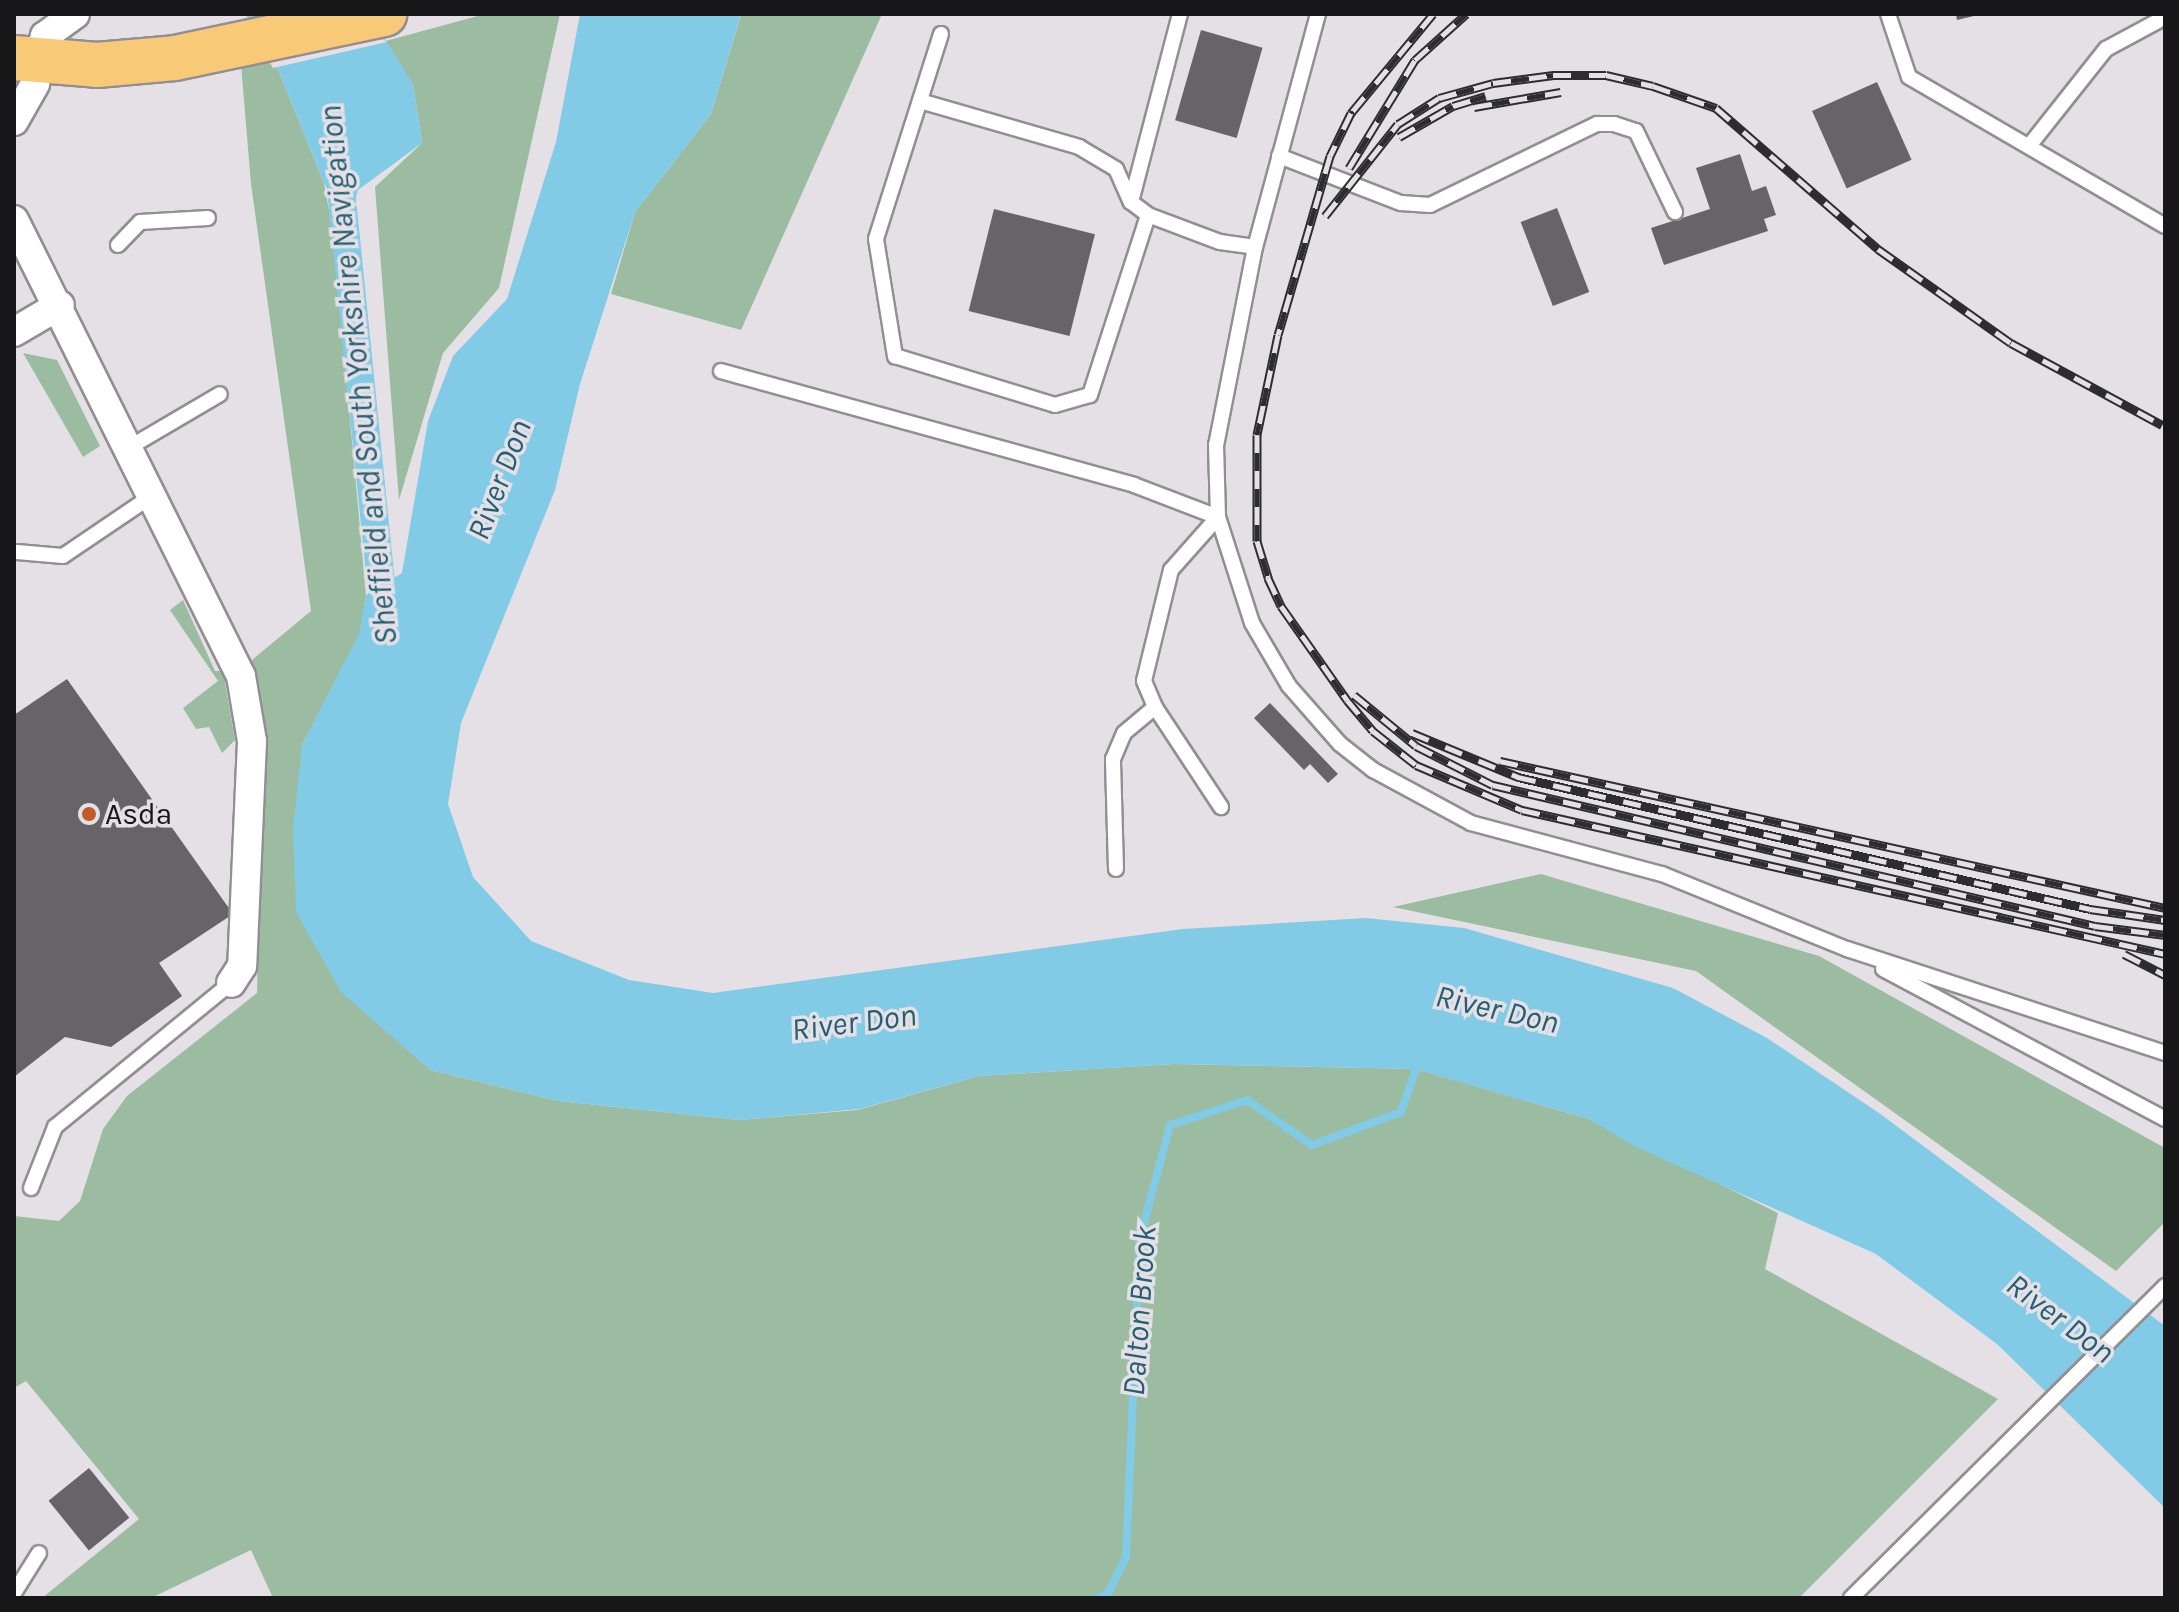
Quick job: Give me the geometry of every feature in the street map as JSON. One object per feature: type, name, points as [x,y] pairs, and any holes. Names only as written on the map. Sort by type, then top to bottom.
[{"type":"main road","points":[[23,82],[97,65],[175,58],[384,14]]},
{"type":"street","points":[[23,82],[45,36],[75,14]]},
{"type":"street","points":[[14,220],[60,305],[241,676],[250,728],[242,966],[231,983]]},
{"type":"street","points":[[14,332],[60,305]]},
{"type":"lane","points":[[1131,202],[1180,14]]},
{"type":"lane","points":[[1318,14],[1255,247],[1216,445],[1218,517],[1252,623],[1289,686],[1340,744],[1373,770],[1471,823],[1662,874],[1847,949],[2165,1053]]},
{"type":"lane","points":[[1888,14],[1909,77],[2165,226]]},
{"type":"lane","points":[[2029,146],[2106,49],[2158,21]]},
{"type":"lane","points":[[941,34],[876,239],[895,356],[1055,405],[1090,395],[1148,215]]},
{"type":"lane","points":[[920,101],[1079,147],[1116,169],[1131,202],[1148,215],[1220,242],[1255,247]]},
{"type":"lane","points":[[1279,156],[1401,203],[1430,205],[1597,124],[1614,124],[1636,131],[1675,212]]},
{"type":"lane","points":[[118,245],[140,222],[208,218]]},
{"type":"lane","points":[[721,371],[1134,485],[1218,517]]},
{"type":"lane","points":[[130,447],[220,394]]},
{"type":"lane","points":[[17,552],[63,556],[154,494]]},
{"type":"lane","points":[[1218,517],[1171,570],[1144,681],[1155,707],[1221,807]]},
{"type":"lane","points":[[1116,869],[1113,759],[1124,733],[1155,707]]},
{"type":"lane","points":[[1847,949],[2165,1119]]},
{"type":"lane","points":[[31,1188],[55,1127],[231,983]]},
{"type":"lane","points":[[1851,1598],[2160,1291]]},
{"type":"lane","points":[[14,1593],[39,1553]]},
{"type":"green space","points":[[485,14],[560,14],[499,288],[443,353],[399,500],[375,187],[422,143],[413,84],[382,42]]},
{"type":"green space","points":[[882,14],[741,330],[611,294],[635,212],[711,114],[741,15]]},
{"type":"green space","points":[[240,53],[275,62],[324,183],[333,232],[366,595],[360,634],[302,745],[430,1070],[559,1101],[740,1120],[857,1110],[979,1076],[1174,1064],[1416,1069],[1589,1119],[1778,1213],[1765,1269],[1998,1399],[1799,1598],[273,1598],[251,1550],[151,1598],[42,1598],[139,1519],[26,1381],[14,1388],[14,1216],[59,1221],[80,1201],[103,1129],[127,1096],[257,993],[264,732],[252,660],[311,611],[251,184]]},
{"type":"green space","points":[[23,353],[57,360],[100,446],[83,457]]},
{"type":"green space","points":[[183,600],[215,671],[223,671],[235,740],[222,753],[209,727],[196,729],[183,708],[218,681],[170,610]]},
{"type":"green space","points":[[1541,874],[1819,956],[2165,1148],[2165,1222],[2116,1271],[1696,971],[1393,907]]},
{"type":"water","points":[[245,14],[369,14],[413,84],[422,143],[358,190],[353,208],[338,209],[324,183],[275,62]]},
{"type":"water","name":"River Don","points":[[580,14],[741,14],[711,114],[635,212],[580,384],[555,490],[461,723],[448,804],[473,877],[531,941],[629,980],[713,993],[1183,929],[1366,918],[1464,928],[1673,988],[1767,1038],[1879,1113],[2165,1326],[2165,1508],[1997,1344],[1876,1254],[1636,1147],[1589,1119],[1415,1069],[1175,1064],[979,1076],[859,1109],[740,1120],[559,1101],[430,1070],[341,992],[296,912],[293,828],[302,745],[359,634],[366,595],[402,573],[428,421],[453,356],[507,299],[556,142]]},
{"type":"pier","points":[[247,25],[377,36],[387,42],[273,68]]},
{"type":"building","points":[[1956,14],[1978,14],[1978,15],[1957,20]]},
{"type":"building","points":[[1201,30],[1263,48],[1237,138],[1175,120]]},
{"type":"building","points":[[1877,82],[1912,160],[1847,189],[1812,111]]},
{"type":"building","points":[[1740,154],[1752,191],[1766,186],[1776,215],[1764,219],[1768,231],[1664,265],[1651,228],[1710,209],[1696,168]]},
{"type":"building","points":[[1557,208],[1589,292],[1553,306],[1521,222]]},
{"type":"building","points":[[994,209],[1095,234],[1070,336],[969,311]]},
{"type":"building","name":"Asda","points":[[67,679],[233,914],[159,963],[182,996],[111,1047],[65,1037],[14,1077],[14,715]]},
{"type":"building","points":[[1270,703],[1338,774],[1328,783],[1310,764],[1304,770],[1254,718]]},
{"type":"building","points":[[89,1468],[129,1518],[89,1550],[49,1501]]},
{"type":"waterway","name":"Sheffield and South Yorkshire Navigation","points":[[339,170],[385,622]]},
{"type":"waterway","name":"Dalton Brook","points":[[1097,1598],[1107,1595],[1126,1557],[1140,1238],[1170,1125],[1247,1100],[1312,1145],[1401,1112],[1416,1069]]},
{"type":"railway","points":[[1433,14],[1351,113],[1330,156],[1278,335],[1257,435],[1257,541],[1268,578],[1281,606],[1347,700],[1373,731],[1416,765],[1522,810],[2165,954]]},
{"type":"railway","points":[[1349,168],[1415,60],[1466,14]]},
{"type":"railway","points":[[1325,216],[1398,124],[1439,98],[1493,83],[1553,75],[1606,75],[1653,86],[1716,108],[1878,249],[2011,343],[2162,425]]},
{"type":"railway","points":[[1474,107],[1561,92]]},
{"type":"railway","points":[[1399,137],[1453,106],[1485,96]]},
{"type":"railway","points":[[1354,695],[1416,746],[1493,785],[2095,926],[2165,935]]},
{"type":"railway","points":[[1412,733],[1518,777],[2090,909],[2165,920]]},
{"type":"railway","points":[[1500,761],[2165,908]]},
{"type":"railway","points":[[2124,954],[2165,975]]},
{"type":"place","name":"Asda","points":[[89,814]]}]
